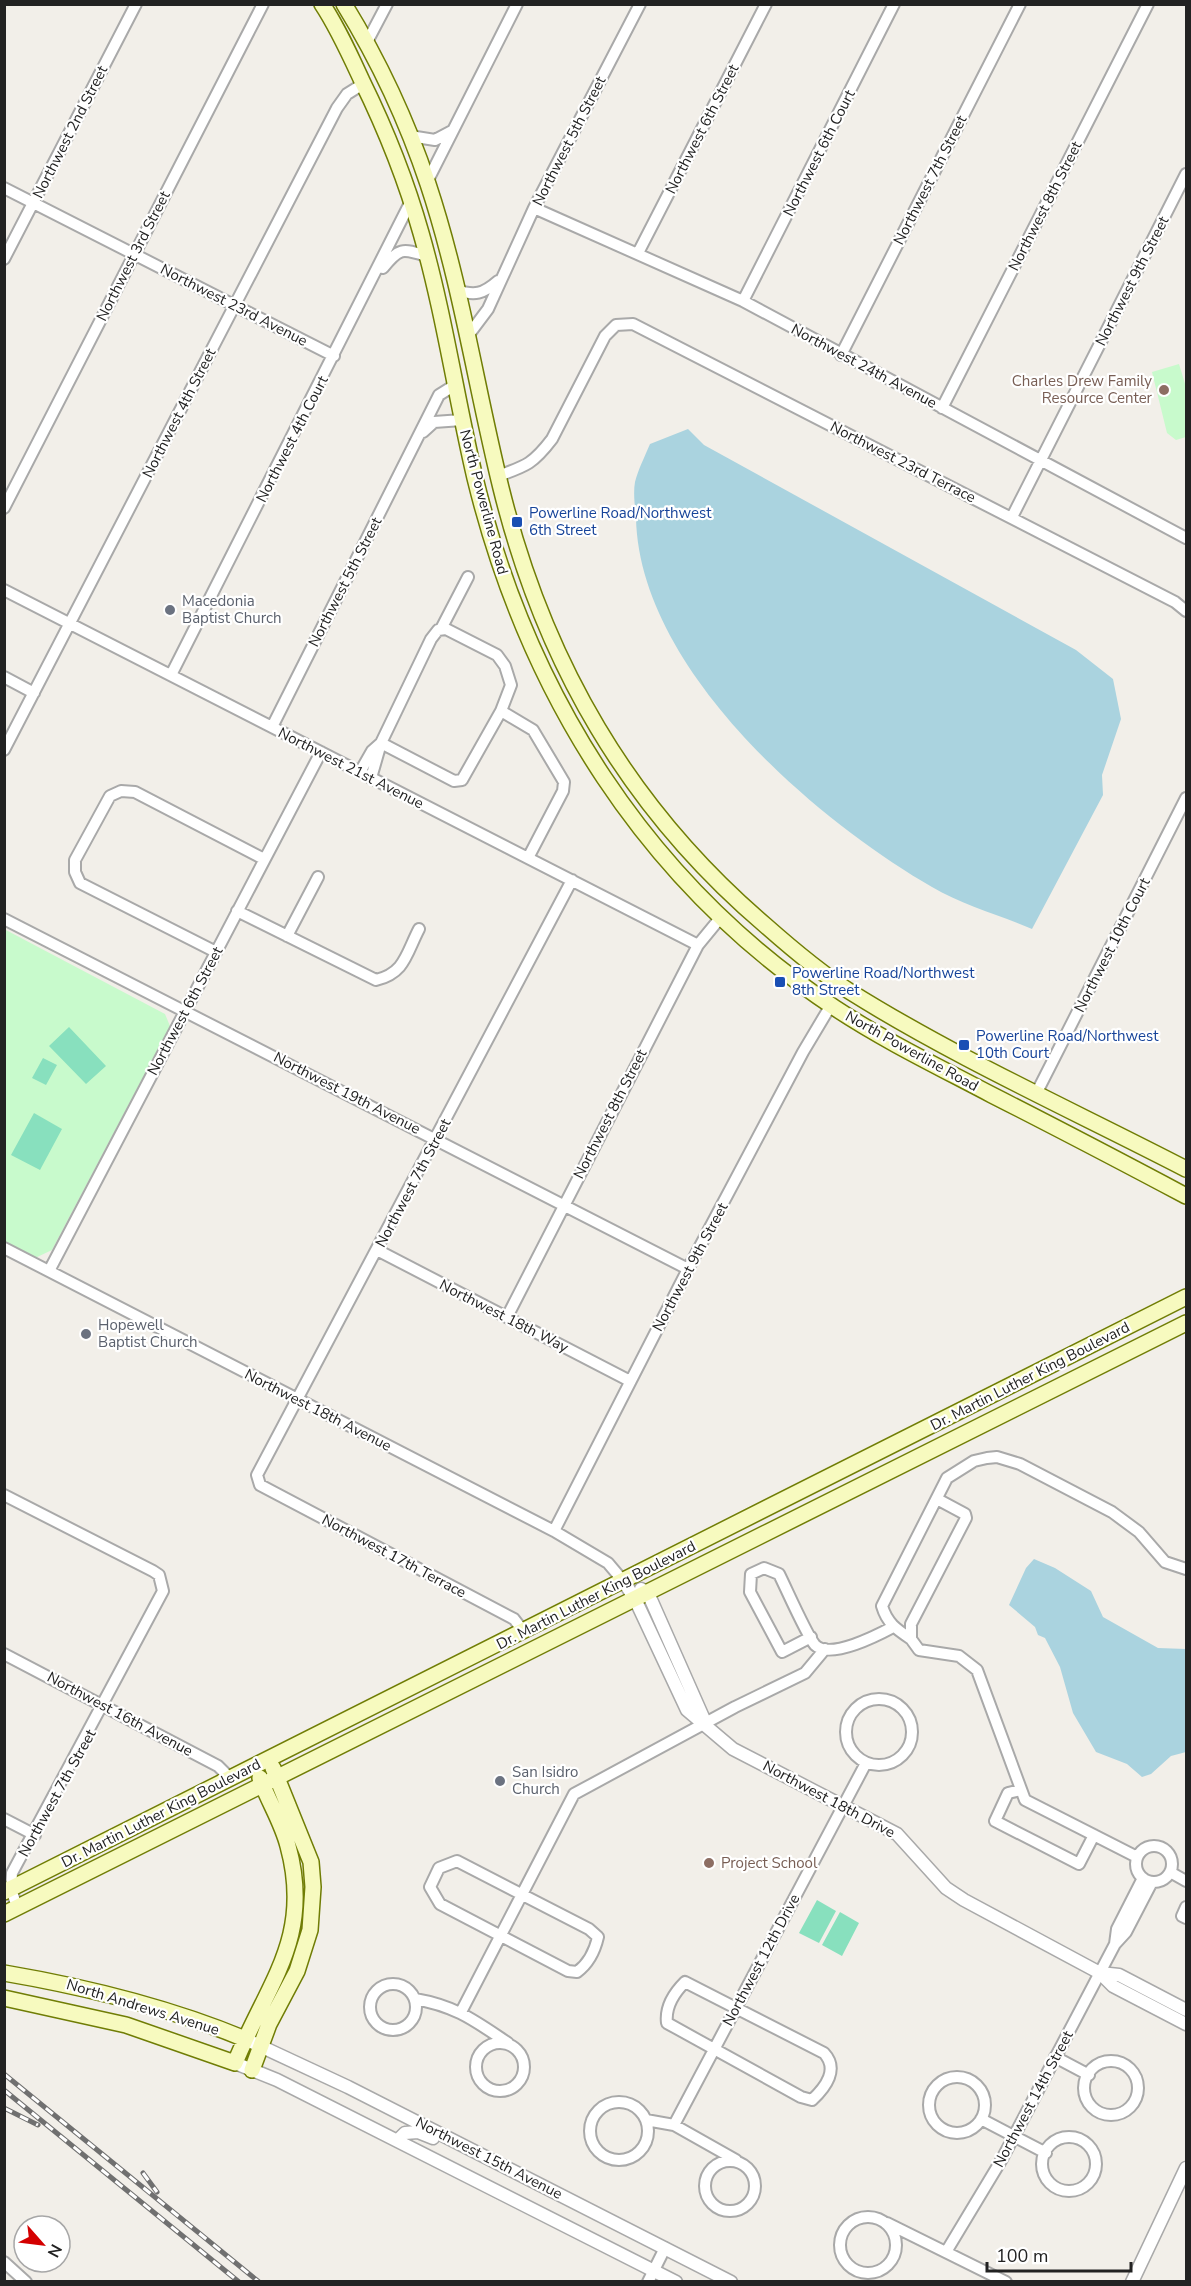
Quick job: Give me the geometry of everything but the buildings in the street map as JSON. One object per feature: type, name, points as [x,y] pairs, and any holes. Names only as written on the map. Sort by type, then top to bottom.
[{"type":"main road","name":"North Powerline Road","points":[[322,4],[363,84],[399,163],[426,256],[493,548],[521,626],[561,707],[615,795],[651,841],[721,917],[779,967],[831,1005],[905,1050],[1186,1196]]},
{"type":"main road","points":[[331,4],[348,28],[367,42]]},
{"type":"main road","name":"North Powerline Road","points":[[344,4],[367,42],[400,111],[427,182],[456,290],[515,544],[537,608],[592,720],[631,780],[669,829],[738,903],[846,989],[916,1030],[1186,1169]]},
{"type":"main road","points":[[363,84],[389,100],[400,111]]},
{"type":"main road","points":[[438,311],[451,327],[467,338]]},
{"type":"main road","points":[[455,385],[469,395],[483,412]]},
{"type":"main road","points":[[546,680],[562,690],[578,693]]},
{"type":"main road","points":[[561,707],[573,709],[592,720]]},
{"type":"main road","points":[[704,899],[738,903]]},
{"type":"main road","points":[[721,917],[737,914],[760,921]]},
{"type":"main road","points":[[980,1089],[1006,1094],[1037,1092]]},
{"type":"main road","name":"Dr. Martin Luther King Boulevard","points":[[8,1890],[624,1582],[1186,1297]]},
{"type":"main road","name":"Dr. Martin Luther King Boulevard","points":[[11,1911],[1186,1323]]},
{"type":"main road","points":[[252,2070],[297,1971],[310,1930],[313,1887],[311,1862],[278,1777],[262,1763]]},
{"type":"main road","points":[[235,2063],[282,1965],[294,1927],[297,1888],[288,1844],[262,1785],[262,1763]]},
{"type":"main road","points":[[226,1802],[232,1789],[231,1779]]},
{"type":"main road","name":"North Andrews Avenue","points":[[4,1973],[66,1984],[135,2002],[245,2039]]},
{"type":"main road","name":"North Andrews Avenue","points":[[4,1998],[56,2007],[126,2025],[235,2063]]},
{"type":"street","name":"Northwest 2nd Street","points":[[4,259],[136,4]]},
{"type":"street","name":"Northwest 3rd Street","points":[[4,508],[263,4]]},
{"type":"street","points":[[367,42],[387,4]]},
{"type":"street","points":[[427,182],[517,4]]},
{"type":"street","name":"Northwest 5th Street","points":[[467,338],[489,309],[534,208],[639,4]]},
{"type":"street","name":"Northwest 6th Street","points":[[638,253],[766,4]]},
{"type":"street","name":"Northwest 6th Court","points":[[743,301],[894,4]]},
{"type":"street","name":"Northwest 7th Street","points":[[841,355],[1020,4]]},
{"type":"street","name":"Northwest 8th Street","points":[[942,408],[1148,4]]},
{"type":"street","name":"Northwest 4th Street","points":[[4,750],[337,108],[347,94],[363,84]]},
{"type":"street","points":[[410,136],[435,140],[453,131]]},
{"type":"street","name":"Northwest 9th Street","points":[[1012,517],[1186,174]]},
{"type":"street","name":"Northwest 23rd Avenue","points":[[4,189],[334,356]]},
{"type":"street","name":"Northwest 4th Court","points":[[171,675],[411,201]]},
{"type":"street","name":"Northwest 24th Avenue","points":[[534,208],[743,301],[1040,462],[1186,538]]},
{"type":"street","points":[[374,276],[393,255],[401,251],[426,256]]},
{"type":"street","points":[[456,290],[475,295],[485,292],[501,279]]},
{"type":"street","name":"Northwest 23rd Terrace","points":[[498,476],[530,465],[542,453],[552,439],[605,336],[616,325],[633,324],[1012,517],[1175,602],[1186,611]]},
{"type":"street","name":"Northwest 5th Street","points":[[272,727],[439,395],[455,385]]},
{"type":"street","points":[[418,436],[434,422],[462,420]]},
{"type":"street","points":[[366,775],[372,751],[381,743],[431,639],[441,629],[468,577]]},
{"type":"street","name":"Northwest 21st Avenue","points":[[4,590],[698,945]]},
{"type":"street","points":[[381,743],[454,780],[462,780],[501,711],[511,685],[501,659],[446,629],[441,629]]},
{"type":"street","points":[[4,677],[34,693]]},
{"type":"street","points":[[501,711],[533,730],[564,782],[563,791],[528,858]]},
{"type":"street","name":"Northwest 6th Street","points":[[49,1271],[321,752]]},
{"type":"street","points":[[216,952],[81,883],[75,872],[75,860],[110,796],[121,791],[135,792],[264,859]]},
{"type":"street","name":"Northwest 10th Court","points":[[1037,1092],[1186,802]]},
{"type":"street","points":[[287,936],[318,877]]},
{"type":"street","name":"Northwest 7th Street","points":[[260,1485],[257,1475],[572,880]]},
{"type":"street","points":[[237,911],[375,980],[391,976],[398,970],[418,929]]},
{"type":"street","name":"Northwest 8th Street","points":[[507,1317],[698,945],[721,917]]},
{"type":"street","name":"Northwest 19th Avenue","points":[[4,919],[437,1138],[688,1269]]},
{"type":"street","name":"Northwest 9th Street","points":[[554,1531],[802,1052],[831,1005]]},
{"type":"street","name":"Northwest 18th Avenue","points":[[4,1248],[554,1531],[608,1563],[624,1582]]},
{"type":"street","name":"Northwest 18th Way","points":[[377,1250],[630,1381]]},
{"type":"street","points":[[1137,1857],[1025,1800],[977,1670],[959,1656],[919,1650],[911,1639],[893,1627],[886,1618],[882,1606],[947,1478],[974,1461],[997,1456],[1020,1464],[1112,1512],[1139,1532],[1165,1562],[1186,1569]]},
{"type":"street","name":"Northwest 17th Terrace","points":[[260,1485],[514,1619],[524,1632]]},
{"type":"street","name":"Northwest 7th Street","points":[[4,1495],[153,1571],[159,1575],[163,1584],[158,1601],[104,1705],[12,1874],[8,1890]]},
{"type":"street","points":[[911,1639],[911,1624],[966,1518],[965,1514],[937,1499]]},
{"type":"street","points":[[811,1637],[782,1652],[750,1592],[751,1575],[764,1568],[779,1574],[811,1637],[815,1645],[825,1649],[864,1642],[893,1627]]},
{"type":"street","name":"Northwest 18th Drive","points":[[624,1582],[641,1596],[706,1724],[733,1749],[897,1834],[946,1888],[964,1900],[1100,1973]]},
{"type":"street","points":[[461,2012],[574,1794],[805,1673],[825,1649]]},
{"type":"street","name":"Northwest 16th Avenue","points":[[4,1654],[218,1766],[231,1779]]},
{"type":"street","points":[[870,1700],[892,1701],[909,1715],[912,1725],[910,1746],[896,1761],[876,1765],[866,1763],[849,1747],[847,1724],[851,1713],[870,1700]]},
{"type":"street","name":"Northwest 12th Drive","points":[[674,2125],[866,1763]]},
{"type":"street","points":[[1021,1790],[1008,1793],[994,1821],[1079,1864],[1094,1835]]},
{"type":"street","points":[[4,1819],[35,1835]]},
{"type":"street","points":[[1149,1846],[1161,1846],[1171,1855],[1170,1872],[1165,1879],[1148,1880],[1137,1870],[1137,1857],[1149,1846]]},
{"type":"street","points":[[457,1861],[522,1893],[589,1929],[597,1937],[596,1947],[584,1967],[577,1972],[568,1971],[440,1904],[430,1887],[440,1868],[457,1861]]},
{"type":"street","points":[[1170,1872],[1186,1881]]},
{"type":"street","name":"Northwest 14th Street","points":[[946,2252],[1014,2136],[1115,1944],[1126,1932],[1148,1880]]},
{"type":"street","points":[[8,1890],[11,1911]]},
{"type":"street","points":[[1186,1907],[1182,1916],[1186,1918]]},
{"type":"street","points":[[1100,1973],[1119,1975],[1186,2010]]},
{"type":"street","points":[[1100,1973],[1113,1986],[1186,2024]]},
{"type":"street","points":[[685,1982],[737,2007],[824,2053],[832,2061],[832,2070],[821,2091],[812,2100],[801,2097],[667,2023],[666,2013],[677,1990],[685,1982]]},
{"type":"street","points":[[416,1999],[416,2014],[412,2022],[401,2029],[385,2029],[378,2025],[370,2014],[372,1998],[382,1986],[398,1984],[411,1992],[416,1999],[442,2004],[461,2012],[516,2048],[524,2062],[522,2078],[510,2089],[494,2090],[481,2082],[476,2067],[480,2052],[486,2047],[501,2043],[516,2048]]},
{"type":"street","name":"Northwest 15th Avenue","points":[[245,2039],[348,2087],[731,2282]]},
{"type":"street","points":[[1055,2057],[1089,2075]]},
{"type":"street","points":[[1106,2062],[1124,2065],[1131,2070],[1138,2087],[1133,2104],[1117,2115],[1099,2112],[1086,2098],[1084,2089],[1089,2075],[1106,2062]]},
{"type":"street","name":"Northwest 15th Avenue","points":[[235,2063],[398,2140],[651,2276],[676,2282]]},
{"type":"street","points":[[951,2078],[970,2080],[982,2094],[985,2104],[981,2119],[971,2129],[962,2133],[943,2130],[931,2116],[929,2107],[934,2088],[951,2078]]},
{"type":"street","points":[[646,2120],[648,2129],[644,2145],[629,2158],[616,2160],[607,2158],[593,2144],[590,2129],[592,2119],[607,2104],[623,2102],[633,2105],[646,2120],[674,2125],[741,2164],[754,2177],[754,2194],[744,2207],[736,2211],[719,2209],[708,2196],[706,2179],[710,2171],[724,2162],[741,2164]]},
{"type":"street","points":[[981,2119],[1046,2153]]},
{"type":"street","points":[[398,2140],[405,2133],[418,2132],[480,2161],[492,2160]]},
{"type":"street","points":[[1064,2138],[1082,2140],[1093,2151],[1096,2160],[1092,2180],[1077,2190],[1058,2189],[1045,2175],[1043,2166],[1046,2153],[1055,2142],[1064,2138]]},
{"type":"street","points":[[1132,2282],[1186,2168]]},
{"type":"street","points":[[882,2220],[889,2226],[896,2244],[890,2263],[873,2273],[854,2269],[842,2255],[840,2246],[846,2227],[862,2217],[882,2220],[1005,2282]]},
{"type":"street","points":[[651,2276],[665,2248]]},
{"type":"street","points":[[4,2262],[26,2282]]},
{"type":"street","points":[[988,2282],[1005,2282]]},
{"type":"green space","points":[[1179,364],[1186,387],[1186,437],[1176,440],[1167,433],[1152,372]]},
{"type":"green space","points":[[4,929],[165,1014],[170,1026],[52,1250],[35,1258],[5,1242]]},
{"type":"green space","points":[[69,1027],[106,1066],[86,1084],[49,1046]]},
{"type":"green space","points":[[43,1058],[57,1065],[46,1085],[32,1078]]},
{"type":"green space","points":[[34,1113],[62,1129],[40,1170],[11,1155]]},
{"type":"green space","points":[[817,1900],[836,1911],[819,1943],[799,1933]]},
{"type":"green space","points":[[840,1912],[859,1923],[842,1956],[822,1945]]},
{"type":"water","points":[[688,429],[704,445],[1076,650],[1113,679],[1121,719],[1102,775],[1103,795],[1032,929],[968,905],[932,887],[885,857],[836,821],[786,779],[740,732],[699,682],[667,629],[645,574],[634,500],[635,482],[650,444]]},
{"type":"water","points":[[1034,1559],[1055,1568],[1091,1591],[1103,1617],[1158,1648],[1186,1649],[1186,1752],[1171,1756],[1151,1774],[1142,1777],[1127,1764],[1096,1752],[1073,1713],[1060,1667],[1045,1638],[1038,1635],[1035,1627],[1009,1605],[1026,1568]]},
{"type":"railway","points":[[4,2074],[259,2282]]},
{"type":"railway","points":[[4,2090],[239,2282]]},
{"type":"railway","points":[[4,2108],[38,2125]]},
{"type":"railway","points":[[143,2173],[157,2192]]},
{"type":"place","name":"Charles Drew Family Resource Center","points":[[1164,390]]},
{"type":"place","name":"Powerline Road/Northwest 6th Street","points":[[517,522]]},
{"type":"place","name":"Macedonia Baptist Church","points":[[170,610]]},
{"type":"place","name":"Powerline Road/Northwest 8th Street","points":[[780,982]]},
{"type":"place","name":"Powerline Road/Northwest 10th Court","points":[[964,1045]]},
{"type":"place","name":"Hopewell Baptist Church","points":[[86,1334]]},
{"type":"place","name":"San Isidro Church","points":[[500,1781]]},
{"type":"place","name":"Project School","points":[[709,1863]]}]
